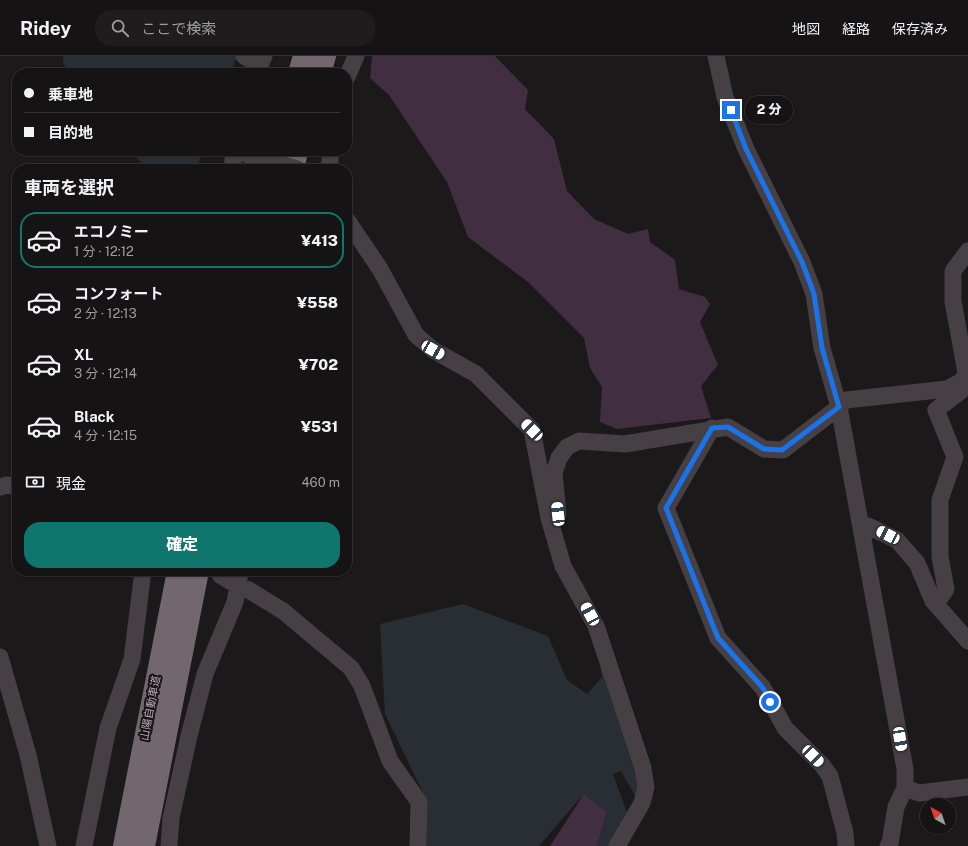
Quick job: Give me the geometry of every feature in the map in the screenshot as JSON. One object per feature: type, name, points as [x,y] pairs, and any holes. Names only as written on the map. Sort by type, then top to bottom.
[{"type":"highway","points":[[300,68],[304,56]]},
{"type":"highway","points":[[321,68],[325,56]]},
{"type":"highway","name":"山陽自動車道","points":[[124,846],[177,576]]},
{"type":"highway","name":"山陽自動車道","points":[[144,846],[197,576]]},
{"type":"street","points":[[244,56],[260,65]]},
{"type":"street","points":[[351,68],[356,56]]},
{"type":"street","points":[[716,56],[725,97],[746,149],[802,262],[814,294],[822,348],[839,407],[905,769],[905,788],[896,806],[890,843],[888,846]]},
{"type":"street","points":[[252,156],[280,164]]},
{"type":"street","points":[[352,227],[380,269],[416,335],[433,350],[476,374],[532,430],[549,518],[563,566],[596,626],[643,768],[646,787],[642,803],[617,846]]},
{"type":"street","points":[[933,601],[940,598],[946,589],[940,557],[940,500],[955,457],[936,410],[962,390],[962,381],[966,373],[953,301],[953,271],[968,252]]},
{"type":"street","points":[[549,518],[558,514],[554,473],[559,458],[567,447],[579,442],[625,444],[712,428],[728,427],[764,449],[782,450],[839,407],[846,400],[947,389],[962,381]]},
{"type":"street","points":[[712,428],[666,508],[718,638],[763,688],[785,728],[822,765],[830,776],[845,833],[846,846]]},
{"type":"street","points":[[0,486],[12,486]]},
{"type":"street","points":[[861,526],[868,526],[897,540],[917,563],[933,601],[968,642]]},
{"type":"street","points":[[84,846],[108,728],[132,659],[142,576]]},
{"type":"street","points":[[225,576],[239,579],[247,589],[283,610],[351,668],[362,686],[390,761],[419,802],[418,846]]},
{"type":"street","points":[[169,846],[171,818],[189,736],[205,674],[235,602],[239,579]]},
{"type":"street","points":[[0,657],[28,755],[48,846]]},
{"type":"street","points":[[905,788],[919,793],[968,787]]},
{"type":"shaded area","points":[[63,56],[237,56],[233,68],[66,68],[63,62]]},
{"type":"shaded area","points":[[372,56],[495,56],[528,90],[525,109],[554,139],[567,191],[594,219],[628,234],[648,229],[650,242],[675,260],[679,289],[705,297],[710,304],[700,322],[718,365],[701,386],[711,418],[617,429],[600,422],[602,387],[590,368],[584,338],[528,282],[468,237],[447,182],[389,95],[370,78]]},
{"type":"shaded area","points":[[135,156],[201,156],[198,164],[143,164]]},
{"type":"shaded area","points":[[463,604],[548,636],[567,680],[587,694],[602,677],[600,668],[603,669],[635,755],[638,790],[635,796],[621,771],[613,774],[629,818],[612,846],[597,846],[607,812],[584,794],[539,846],[427,846],[427,801],[385,714],[380,624]]},
{"type":"shaded area","points":[[584,794],[607,812],[597,846],[550,846]]},
{"type":"route","points":[[731,110],[746,149],[802,262],[814,294],[822,348],[839,407],[782,450],[764,449],[728,427],[712,428],[666,508],[718,638],[763,688],[770,702]]}]
